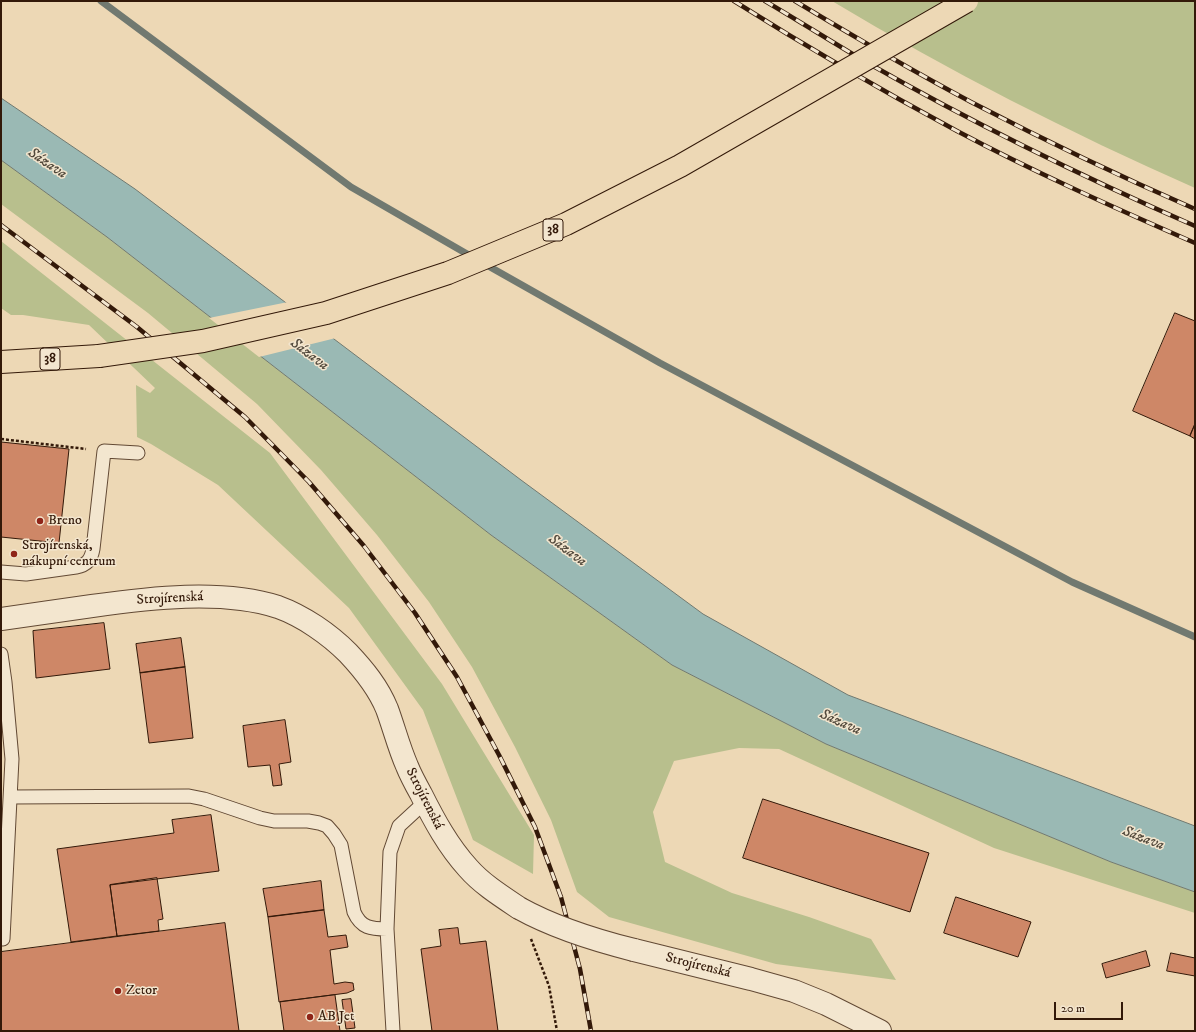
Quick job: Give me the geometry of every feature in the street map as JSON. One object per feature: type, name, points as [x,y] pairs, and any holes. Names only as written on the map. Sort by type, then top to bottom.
[{"type":"main road","name":"38","points":[[1,362],[99,356],[203,341],[326,313],[456,270],[566,224],[680,166],[967,1]]},
{"type":"street","name":"Strojírenská","points":[[1,619],[135,600],[204,597],[228,598],[254,602],[277,607],[292,613],[332,638],[363,669],[375,685],[386,707],[407,767],[436,823],[468,869],[492,889],[519,908],[542,920],[580,936],[794,991],[826,1004],[880,1031]]},
{"type":"lane","points":[[1,572],[26,574],[83,566],[88,562],[92,555],[93,549],[104,451],[138,453]]},
{"type":"lane","points":[[1,654],[5,682],[6,760],[11,797],[3,939]]},
{"type":"lane","points":[[11,797],[189,796],[204,799],[269,820],[308,821],[319,823],[327,826],[341,845],[354,912],[357,920],[366,927],[374,929],[387,929]]},
{"type":"lane","points":[[393,1031],[387,929],[390,852],[399,826],[425,802]]},
{"type":"path","points":[[1,439],[104,451]]},
{"type":"path","points":[[519,908],[549,986],[557,1031]]},
{"type":"green space","points":[[832,1],[1195,1],[1195,188],[1148,167],[1010,100],[920,52]]},
{"type":"green space","points":[[1,160],[107,237],[491,535],[672,665],[826,744],[1111,862],[1195,892],[1195,913],[994,848],[779,749],[739,748],[674,761],[653,812],[665,862],[732,893],[809,917],[871,939],[896,980],[776,964],[609,917],[577,892],[551,820],[515,747],[472,667],[429,602],[377,535],[321,470],[257,404],[148,313],[1,204]]},
{"type":"green space","points":[[1,241],[270,453],[442,684],[534,835],[533,874],[473,840],[423,710],[349,608],[218,485],[137,437],[136,385],[150,393],[155,388],[89,325],[23,315],[11,315],[1,308]]},
{"type":"water","name":"Sázava","points":[[1,98],[135,189],[521,480],[703,614],[848,695],[1195,826],[1195,892],[1111,862],[826,744],[672,665],[491,535],[107,237],[1,160]]},
{"type":"pier","points":[[288,302],[336,338],[259,357],[209,318]]},
{"type":"building","points":[[1175,313],[1195,321],[1195,424],[1190,436],[1133,411]]},
{"type":"building","points":[[1195,424],[1195,439],[1190,436]]},
{"type":"building","points":[[1,442],[69,449],[59,543],[1,537]]},
{"type":"building","points":[[104,623],[110,669],[36,678],[33,631]]},
{"type":"building","points":[[181,638],[185,667],[140,673],[136,644]]},
{"type":"building","points":[[185,667],[193,738],[149,743],[140,673]]},
{"type":"building","points":[[285,720],[291,762],[279,764],[282,785],[273,786],[270,765],[248,767],[243,726]]},
{"type":"building","points":[[763,799],[929,853],[910,912],[743,858]]},
{"type":"building","points":[[211,815],[219,871],[110,885],[117,936],[71,942],[57,849],[174,833],[172,820]]},
{"type":"building","points":[[157,878],[163,919],[158,920],[159,931],[117,936],[110,885]]},
{"type":"building","points":[[321,881],[324,910],[268,917],[263,889]]},
{"type":"building","points":[[956,897],[1031,922],[1018,957],[944,933]]},
{"type":"building","points":[[324,910],[328,937],[346,935],[348,947],[330,950],[334,984],[345,982],[353,983],[354,990],[347,993],[279,1002],[268,917]]},
{"type":"building","name":"Zetor","points":[[225,923],[239,1031],[1,1031],[1,952]]},
{"type":"building","points":[[458,928],[460,944],[486,941],[498,1031],[432,1031],[421,949],[441,946],[439,930]]},
{"type":"building","points":[[1146,951],[1150,966],[1106,978],[1102,964]]},
{"type":"building","points":[[1171,953],[1195,958],[1195,976],[1167,971]]},
{"type":"building","name":"AB Jet","points":[[335,995],[340,1031],[284,1031],[280,1002]]},
{"type":"building","points":[[351,999],[355,1028],[346,1029],[342,1000]]},
{"type":"waterway","points":[[101,1],[351,187],[474,258]]},
{"type":"waterway","points":[[483,263],[660,363],[1072,582],[1195,637]]},
{"type":"railway","points":[[734,1],[844,68],[957,131],[1045,175],[1195,243]]},
{"type":"railway","points":[[765,1],[906,85],[988,128],[1070,169],[1195,226]]},
{"type":"railway","points":[[795,1],[882,53],[971,102],[1138,184],[1195,209]]},
{"type":"railway","points":[[1,225],[137,327],[245,417],[309,482],[364,546],[415,613],[457,677],[499,755],[535,827],[561,897],[580,969],[591,1031]]},
{"type":"place","name":"Breno","points":[[40,521]]},
{"type":"place","name":"Strojírenská, nákupní centrum","points":[[14,554]]},
{"type":"place","name":"Zetor","points":[[118,991]]},
{"type":"place","name":"AB Jet","points":[[310,1017]]}]
